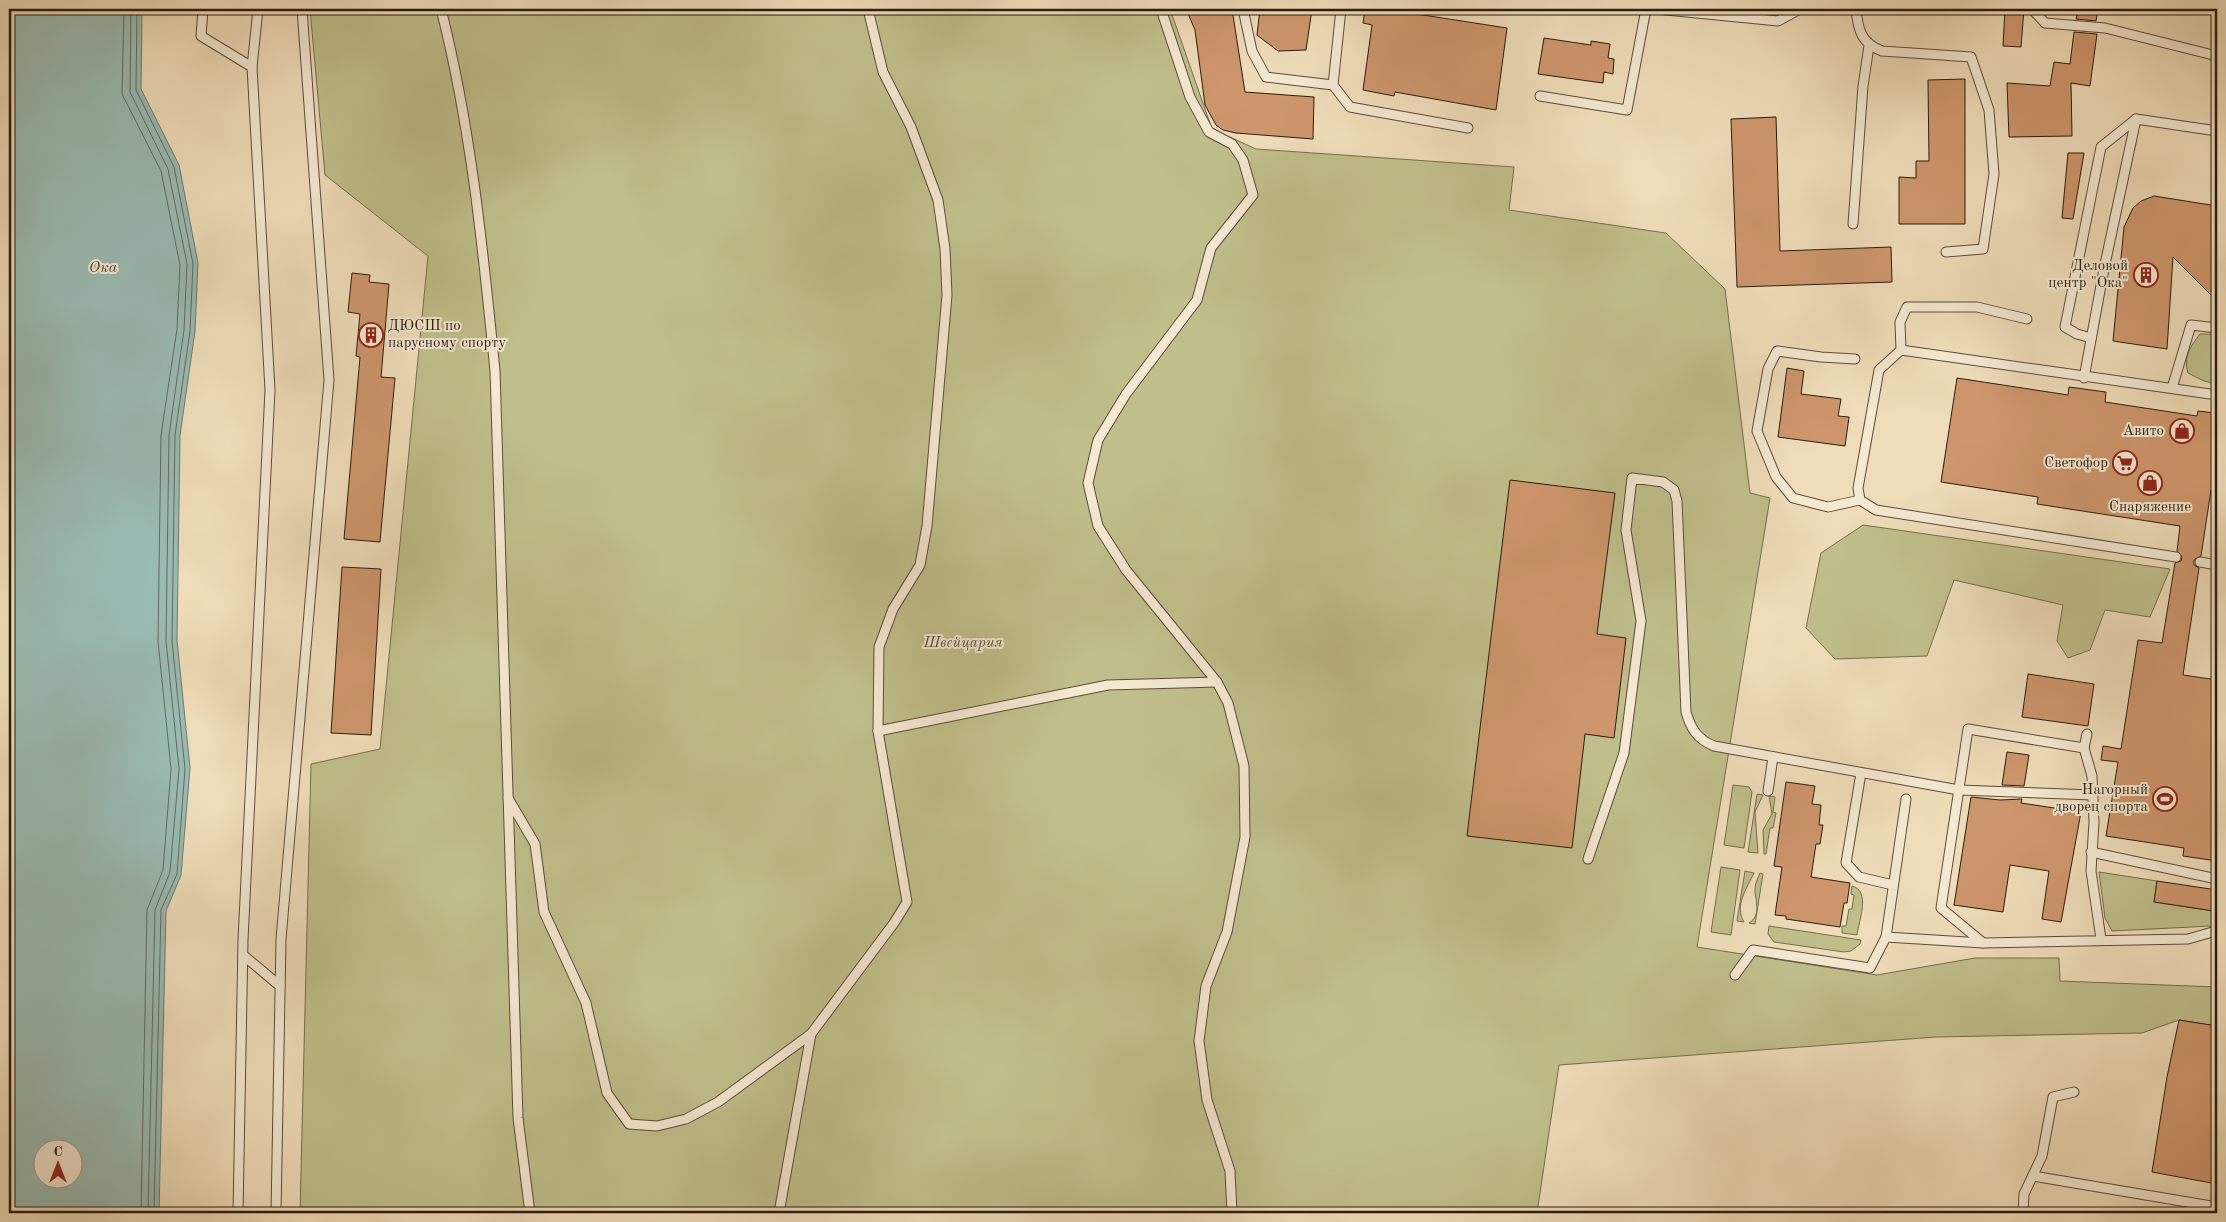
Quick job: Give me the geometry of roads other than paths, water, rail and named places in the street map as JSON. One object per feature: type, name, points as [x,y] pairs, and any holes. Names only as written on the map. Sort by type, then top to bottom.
[{"type":"lane","points":[[203,9],[201,36],[252,67]]},
{"type":"lane","points":[[238,1213],[242,954],[270,390],[252,67],[258,9]]},
{"type":"lane","points":[[276,1213],[281,939],[329,380],[302,9]]},
{"type":"lane","points":[[441,9],[469,145],[485,268],[494,361],[518,1118],[530,1213]]},
{"type":"lane","points":[[508,798],[535,844],[544,912],[586,1003],[607,1093],[629,1124],[657,1126],[686,1119],[718,1102],[811,1034],[894,923],[907,902],[878,731],[879,647],[893,609],[920,565],[927,526],[947,295],[945,249],[938,200],[911,127],[883,72],[868,9]]},
{"type":"lane","points":[[1160,9],[1190,97],[1209,132],[1232,144],[1242,160],[1253,195],[1211,248],[1197,300],[1126,394],[1098,440],[1088,483],[1098,526],[1126,570],[1217,682],[1228,703],[1244,766],[1245,837],[1227,932],[1206,986],[1198,1041],[1207,1100],[1230,1171],[1232,1213]]},
{"type":"lane","points":[[1243,9],[1252,51],[1266,77],[1333,85]]},
{"type":"lane","points":[[1341,9],[1333,85],[1350,107],[1468,128]]},
{"type":"lane","points":[[1540,96],[1627,110],[1646,9]]},
{"type":"lane","points":[[1656,9],[1778,21],[1800,9]]},
{"type":"lane","points":[[1853,224],[1863,86],[1869,46],[1858,26],[1856,9]]},
{"type":"lane","points":[[2032,9],[2045,22],[2105,28],[2217,56]]},
{"type":"lane","points":[[1869,46],[1882,51],[1971,57],[1989,110],[1994,174],[1983,249],[1946,252]]},
{"type":"lane","points":[[2091,338],[2076,334],[2065,327],[2102,147],[2136,119],[2217,131]]},
{"type":"lane","points":[[2084,378],[2136,119]]},
{"type":"lane","points":[[1860,500],[1858,488],[1879,370],[1901,350],[1900,322],[1907,307],[1977,307],[2027,319]]},
{"type":"lane","points":[[2172,388],[2191,325],[2217,328]]},
{"type":"lane","points":[[1854,359],[1821,357],[1777,350],[1768,369],[1757,430],[1776,477],[1794,498],[1828,507],[1860,500],[1876,510],[2176,558]]},
{"type":"lane","points":[[1901,350],[2084,378],[2217,395]]},
{"type":"lane","points":[[1588,860],[1624,753],[1641,621],[1626,530],[1632,478],[1663,482],[1674,490],[1677,501],[1686,712],[1690,726],[1701,740],[1714,746],[1959,790],[2093,795]]},
{"type":"lane","points":[[2200,562],[2217,565]]},
{"type":"lane","points":[[878,731],[1108,685],[1217,682]]},
{"type":"lane","points":[[1983,943],[1941,908],[1968,729],[2084,748]]},
{"type":"lane","points":[[2087,734],[2084,748],[2092,776],[2094,822],[2091,871],[2101,940]]},
{"type":"lane","points":[[1768,791],[1774,757]]},
{"type":"lane","points":[[1861,773],[1846,863],[1859,878],[1893,885]]},
{"type":"lane","points":[[1735,975],[1753,950],[1870,968],[1886,937],[1906,799]]},
{"type":"lane","points":[[2091,852],[2217,879]]},
{"type":"lane","points":[[1886,937],[1983,943],[2188,939],[2217,929]]},
{"type":"lane","points":[[242,954],[280,986]]},
{"type":"lane","points":[[779,1213],[811,1034]]},
{"type":"lane","points":[[2023,1213],[2024,1194],[2042,1156],[2053,1097],[2074,1092]]},
{"type":"lane","points":[[2033,1176],[2217,1207]]},
{"type":"water","name":"Ока","points":[[9,9],[142,9],[141,89],[179,165],[198,263],[195,331],[180,435],[177,640],[190,768],[181,875],[166,911],[159,1213],[9,1213]]},
{"type":"place","name":"Деловой центр \"Ока\"","points":[[2146,275]]},
{"type":"place","name":"ДЮСШ по парусному спорту","points":[[371,335]]},
{"type":"place","name":"Авито","points":[[2182,431]]},
{"type":"place","name":"Светофор","points":[[2125,463]]},
{"type":"place","name":"Снаряжение","points":[[2150,483]]},
{"type":"place","name":"Нагорный дворец спорта","points":[[2165,799]]},
{"type":"park label","name":"Швейцария","points":[[963,643]]}]
